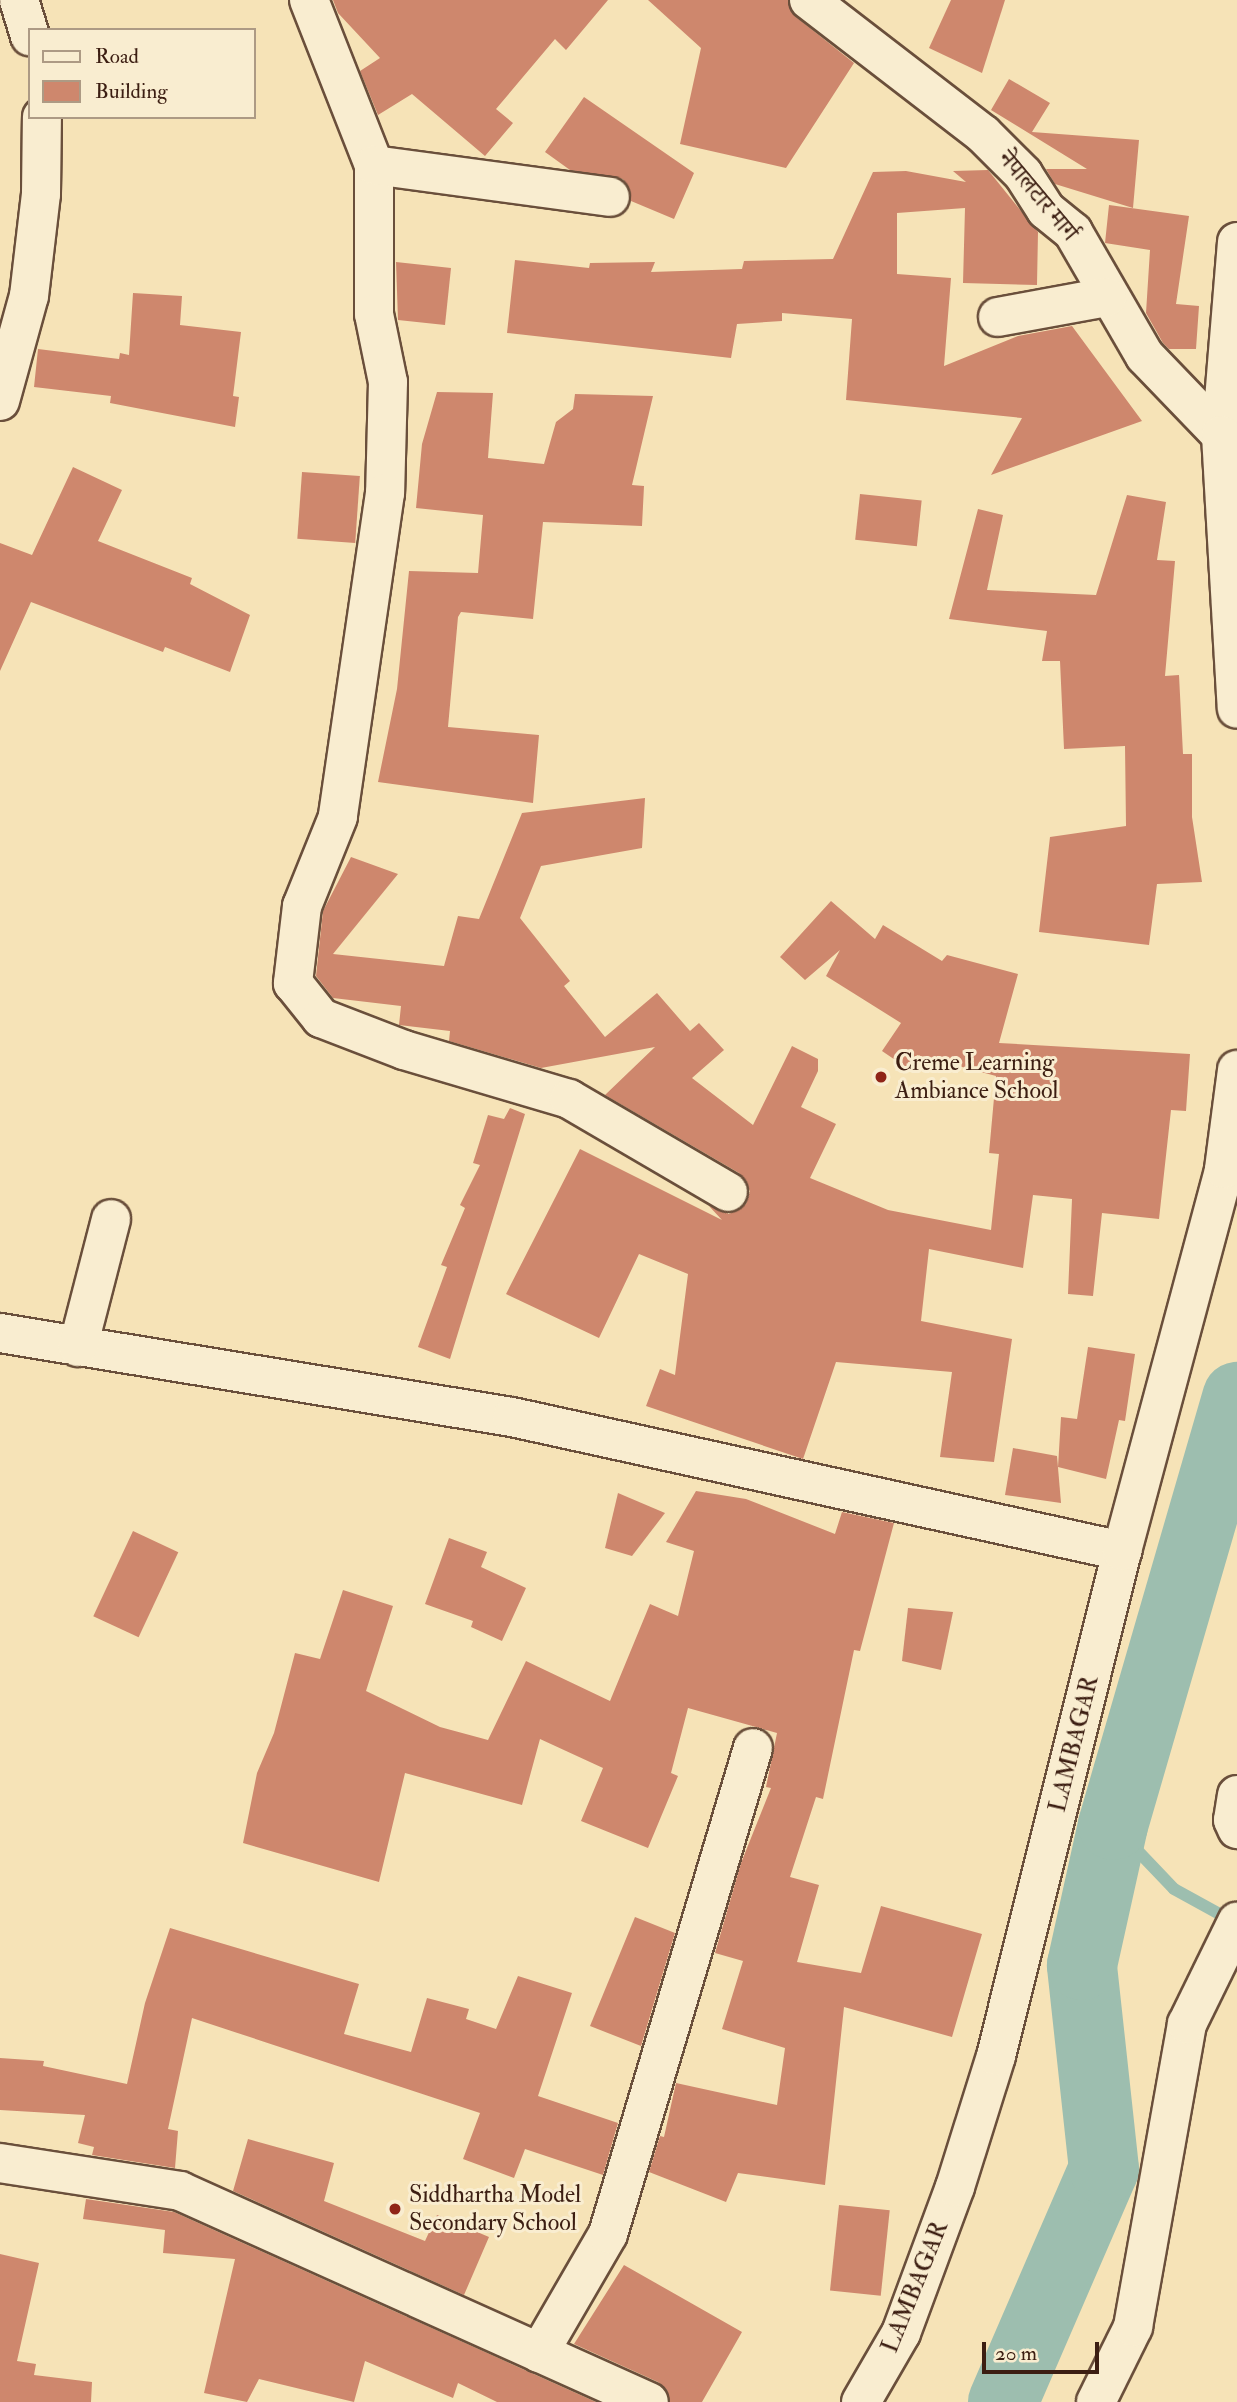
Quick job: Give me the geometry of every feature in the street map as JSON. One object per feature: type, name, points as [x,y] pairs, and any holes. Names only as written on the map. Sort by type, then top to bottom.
[{"type":"street","points":[[19,0],[28,29]]},
{"type":"street","points":[[309,0],[374,165],[374,313],[388,382],[384,493],[338,817],[302,906],[293,983],[321,1018],[404,1050],[569,1099],[727,1192]]},
{"type":"street","name":"नेपालटार मार्ग","points":[[809,0],[983,134],[1023,174],[1046,210],[1073,232],[1107,297],[1145,356],[1227,441]]},
{"type":"street","points":[[0,401],[14,296],[41,194],[42,119]]},
{"type":"street","points":[[374,165],[610,197]]},
{"type":"street","points":[[1237,242],[1227,441],[1237,709]]},
{"type":"street","points":[[998,317],[1107,297]]},
{"type":"street","name":"LAMBAGAR","points":[[861,2402],[901,2333],[996,2056],[1122,1551],[1224,1169],[1237,1070]]},
{"type":"street","points":[[78,1347],[111,1219]]},
{"type":"street","points":[[0,1333],[512,1417],[1122,1551]]},
{"type":"street","points":[[539,2353],[608,2234],[753,1748]]},
{"type":"street","points":[[1237,1795],[1233,1819],[1237,1829]]},
{"type":"street","points":[[1096,2402],[1133,2327],[1187,2024],[1231,1930]]},
{"type":"street","points":[[0,2163],[180,2192],[649,2402]]},
{"type":"building","points":[[333,0],[608,0],[566,50],[555,39],[496,109],[513,123],[485,156],[412,94],[378,115],[360,71],[380,58],[338,13]]},
{"type":"building","points":[[648,0],[788,0],[796,17],[854,63],[786,168],[680,144],[701,48]]},
{"type":"building","points":[[951,0],[1005,0],[982,73],[929,48]]},
{"type":"building","points":[[1009,79],[1050,103],[1032,132],[1139,140],[1133,208],[1055,184],[1046,169],[1087,169],[991,110]]},
{"type":"building","points":[[584,97],[694,173],[674,219],[631,201],[623,179],[570,170],[545,152]]},
{"type":"building","points":[[988,170],[1038,232],[1037,285],[963,283],[965,208],[897,213],[897,274],[951,278],[944,366],[1018,336],[1072,326],[1142,421],[991,475],[1022,418],[846,400],[852,319],[782,313],[782,321],[737,324],[731,358],[507,333],[515,260],[589,268],[590,263],[655,262],[651,272],[742,269],[744,261],[833,259],[873,172],[906,171],[966,182],[953,171]]},
{"type":"building","points":[[1109,205],[1189,216],[1176,304],[1199,306],[1196,349],[1169,349],[1163,343],[1146,313],[1150,250],[1105,243]]},
{"type":"building","points":[[396,262],[451,268],[445,325],[398,320]]},
{"type":"building","points":[[133,293],[182,296],[180,325],[241,332],[233,396],[239,397],[235,427],[110,403],[111,396],[34,387],[38,349],[119,359],[120,353],[129,355]]},
{"type":"building","points":[[437,392],[493,393],[488,458],[544,464],[556,422],[573,409],[575,394],[653,396],[632,485],[644,486],[642,526],[543,522],[533,619],[461,612],[458,617],[448,727],[539,735],[533,803],[378,782],[397,689],[409,571],[478,573],[483,515],[416,508],[422,444]]},
{"type":"building","points":[[73,467],[122,490],[98,541],[192,578],[190,584],[250,615],[230,672],[165,647],[163,652],[31,602],[0,671],[0,543],[32,555]]},
{"type":"building","points":[[302,472],[360,476],[355,543],[297,539]]},
{"type":"building","points":[[860,494],[922,500],[917,546],[855,540]]},
{"type":"building","points":[[1127,495],[1166,502],[1157,560],[1175,561],[1165,676],[1179,675],[1183,754],[1192,754],[1192,817],[1202,882],[1157,884],[1149,945],[1039,932],[1050,837],[1126,826],[1125,746],[1064,749],[1060,661],[1042,661],[1047,631],[949,619],[978,509],[1003,515],[987,590],[1096,595]]},
{"type":"building","points":[[645,798],[642,848],[541,866],[520,918],[570,981],[564,986],[605,1037],[657,993],[690,1031],[699,1023],[724,1050],[692,1078],[753,1125],[792,1046],[818,1059],[818,1071],[801,1107],[836,1124],[810,1178],[888,1210],[991,1230],[999,1154],[989,1153],[996,1076],[917,1055],[907,1068],[882,1051],[901,1023],[826,976],[840,950],[805,980],[780,957],[831,901],[875,939],[883,925],[942,961],[947,955],[1018,974],[999,1043],[1190,1054],[1186,1111],[1171,1110],[1159,1219],[1102,1213],[1093,1296],[1068,1294],[1072,1199],[1033,1195],[1023,1268],[929,1249],[921,1321],[1012,1339],[994,1462],[940,1457],[952,1372],[836,1362],[803,1459],[646,1406],[660,1369],[675,1375],[688,1274],[639,1254],[599,1338],[506,1294],[580,1149],[722,1220],[709,1206],[729,1214],[746,1204],[750,1191],[739,1173],[605,1095],[655,1047],[541,1068],[449,1041],[450,1031],[399,1025],[401,1006],[333,998],[316,976],[323,911],[351,857],[398,874],[333,954],[444,966],[458,916],[479,919],[522,813]]},
{"type":"building","points":[[510,1108],[525,1114],[450,1359],[418,1347],[447,1267],[441,1265],[465,1208],[460,1205],[480,1165],[473,1163],[488,1115],[504,1119]]},
{"type":"building","points":[[1088,1347],[1135,1354],[1125,1421],[1119,1420],[1106,1479],[1058,1467],[1061,1417],[1077,1419]]},
{"type":"building","points":[[1013,1448],[1057,1456],[1061,1503],[1005,1495]]},
{"type":"building","points":[[696,1491],[746,1499],[835,1534],[842,1512],[894,1523],[860,1651],[854,1650],[823,1799],[816,1797],[790,1877],[819,1885],[797,1962],[861,1973],[881,1906],[982,1934],[952,2037],[844,2007],[825,2185],[738,2173],[726,2202],[649,2172],[660,2136],[664,2137],[676,2083],[777,2105],[785,2048],[722,2029],[743,1961],[715,1953],[741,1863],[771,1788],[766,1787],[777,1733],[688,1708],[671,1773],[678,1776],[648,1848],[581,1821],[603,1768],[540,1739],[522,1805],[405,1773],[379,1882],[243,1843],[257,1773],[274,1733],[295,1653],[320,1659],[343,1590],[393,1606],[366,1691],[440,1727],[488,1740],[526,1661],[610,1701],[650,1604],[678,1616],[694,1551],[666,1542]]},
{"type":"building","points":[[618,1493],[665,1513],[632,1556],[605,1548]]},
{"type":"building","points":[[133,1531],[178,1552],[139,1637],[93,1616]]},
{"type":"building","points":[[449,1538],[487,1552],[481,1567],[526,1588],[502,1641],[471,1627],[473,1621],[425,1604]]},
{"type":"building","points":[[908,1608],[953,1612],[941,1670],[902,1661]]},
{"type":"building","points":[[635,1917],[675,1933],[641,2046],[590,2026]]},
{"type":"building","points":[[170,1928],[359,1984],[344,2034],[411,2052],[427,1998],[469,2009],[466,2019],[496,2029],[518,1976],[572,1993],[538,2096],[618,2123],[603,2175],[525,2149],[514,2178],[463,2159],[480,2113],[192,2018],[168,2129],[178,2131],[175,2168],[92,2155],[94,2147],[78,2143],[85,2115],[0,2110],[0,2058],[44,2061],[43,2066],[127,2084],[145,2003]]},
{"type":"building","points":[[248,2139],[334,2163],[324,2201],[425,2241],[437,2215],[489,2237],[464,2295],[233,2191]]},
{"type":"building","points":[[86,2199],[174,2212],[596,2402],[497,2402],[458,2383],[453,2398],[365,2361],[354,2402],[259,2379],[247,2402],[204,2393],[235,2259],[163,2253],[165,2230],[83,2219]]},
{"type":"building","points":[[839,2205],[890,2210],[881,2296],[830,2291]]},
{"type":"building","points":[[0,2254],[39,2263],[17,2361],[36,2364],[34,2375],[92,2382],[91,2402],[0,2402]]},
{"type":"building","points":[[624,2265],[742,2332],[702,2402],[670,2402],[667,2390],[658,2382],[574,2344]]},
{"type":"waterway","points":[[1003,2402],[1104,2169],[1082,1965],[1113,1825],[1237,1397]]},
{"type":"waterway","points":[[1113,1825],[1174,1889],[1234,1922]]},
{"type":"place","name":"Creme Learning Ambiance School","points":[[881,1077]]},
{"type":"place","name":"Siddhartha Model Secondary School","points":[[395,2209]]}]
